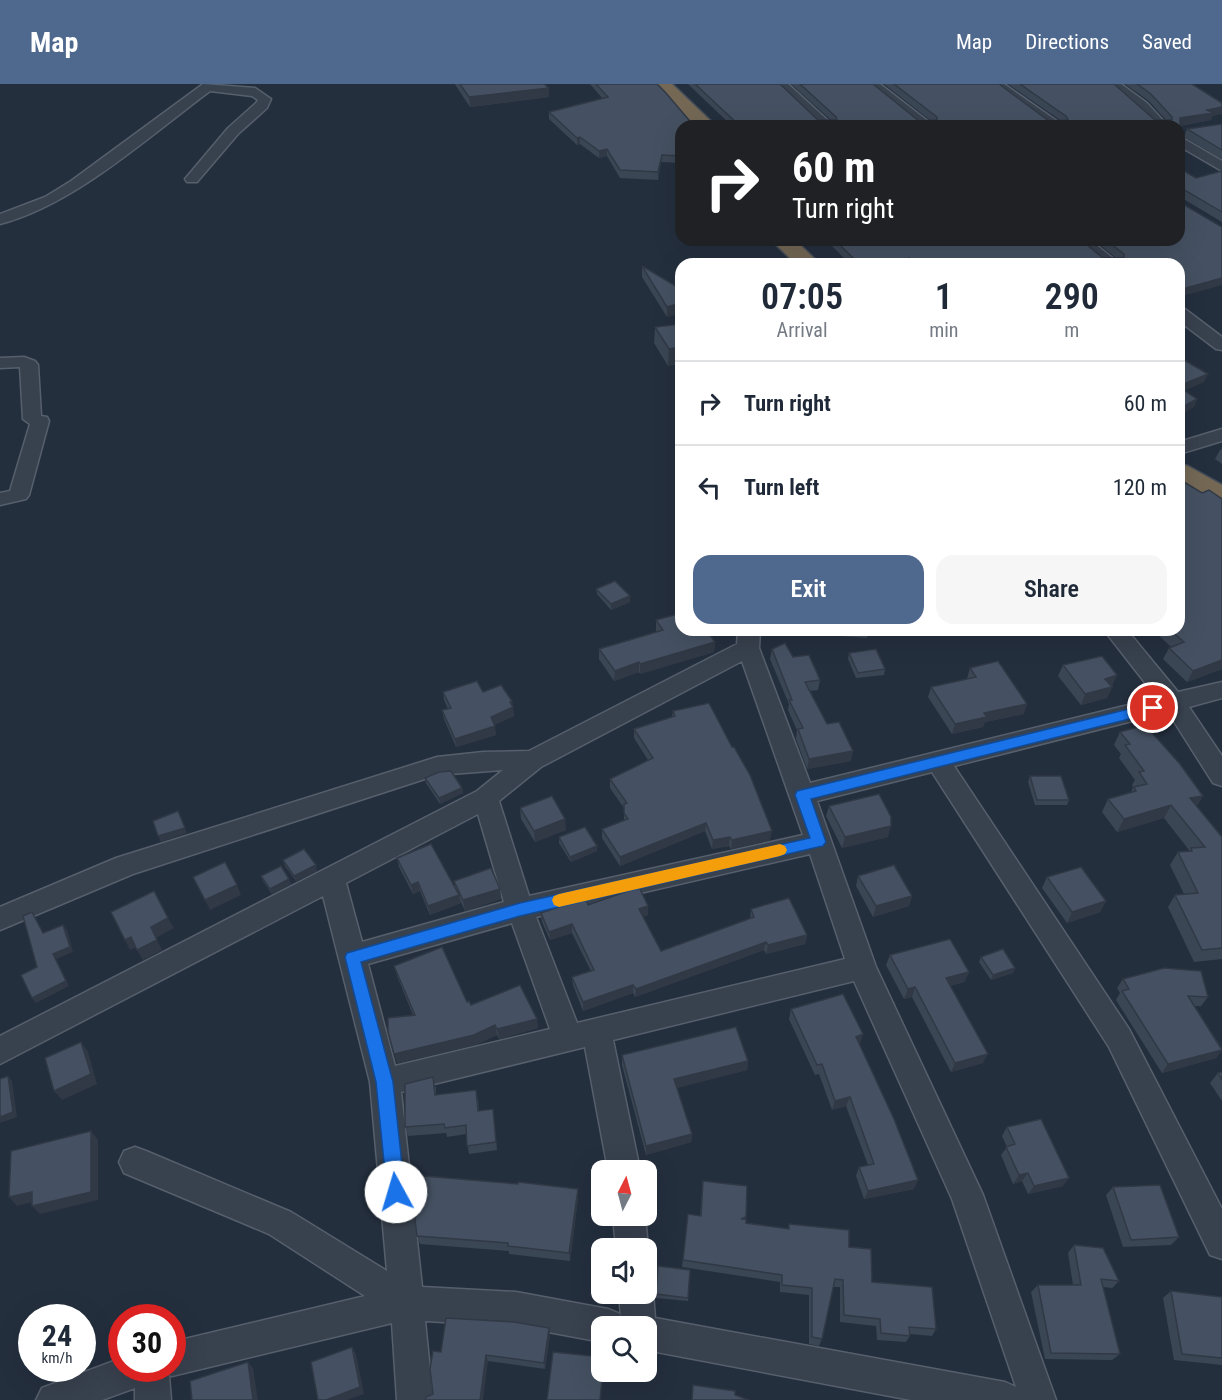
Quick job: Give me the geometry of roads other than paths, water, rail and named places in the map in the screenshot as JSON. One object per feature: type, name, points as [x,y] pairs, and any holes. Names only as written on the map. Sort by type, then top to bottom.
[{"type":"highway","points":[[662,84],[701,120]]},
{"type":"highway","points":[[789,246],[802,258]]},
{"type":"highway","points":[[1185,475],[1222,497]]},
{"type":"street","points":[[780,84],[820,120]]},
{"type":"street","points":[[872,84],[919,120]]},
{"type":"street","points":[[996,84],[1048,120]]},
{"type":"street","points":[[1113,84],[1142,106],[1155,120]]},
{"type":"street","points":[[0,219],[50,200],[76,184],[208,86],[255,93],[264,99],[262,105],[233,131],[192,179]]},
{"type":"street","points":[[1185,144],[1222,167]]},
{"type":"street","points":[[1088,246],[1104,258]]},
{"type":"street","points":[[1185,317],[1222,345]]},
{"type":"street","points":[[0,363],[24,362],[29,365],[32,419],[40,421],[19,495],[0,500]]},
{"type":"street","points":[[1185,446],[1222,435]]},
{"type":"street","points":[[1120,636],[1174,703],[1222,776]]},
{"type":"street","points":[[0,1051],[486,798],[532,760],[748,639],[862,967],[967,1195],[1038,1400]]},
{"type":"street","points":[[802,795],[1222,690]]},
{"type":"street","points":[[0,919],[125,866],[437,766],[483,761],[532,760]]},
{"type":"street","points":[[938,762],[1119,1038],[1222,1243]]},
{"type":"street","points":[[486,798],[520,909],[582,1035],[621,1160]]},
{"type":"street","points":[[352,957],[520,909],[818,842]]},
{"type":"street","points":[[332,879],[385,1082],[415,1400]]},
{"type":"street","points":[[385,1082],[862,967]]},
{"type":"street","points":[[135,1162],[280,1223],[407,1303]]},
{"type":"street","points":[[186,1356],[407,1303],[516,1309],[591,1323]]},
{"type":"street","points":[[657,1335],[1005,1400]]},
{"type":"street","points":[[54,1400],[108,1380]]},
{"type":"street","points":[[152,1382],[153,1400]]}]
